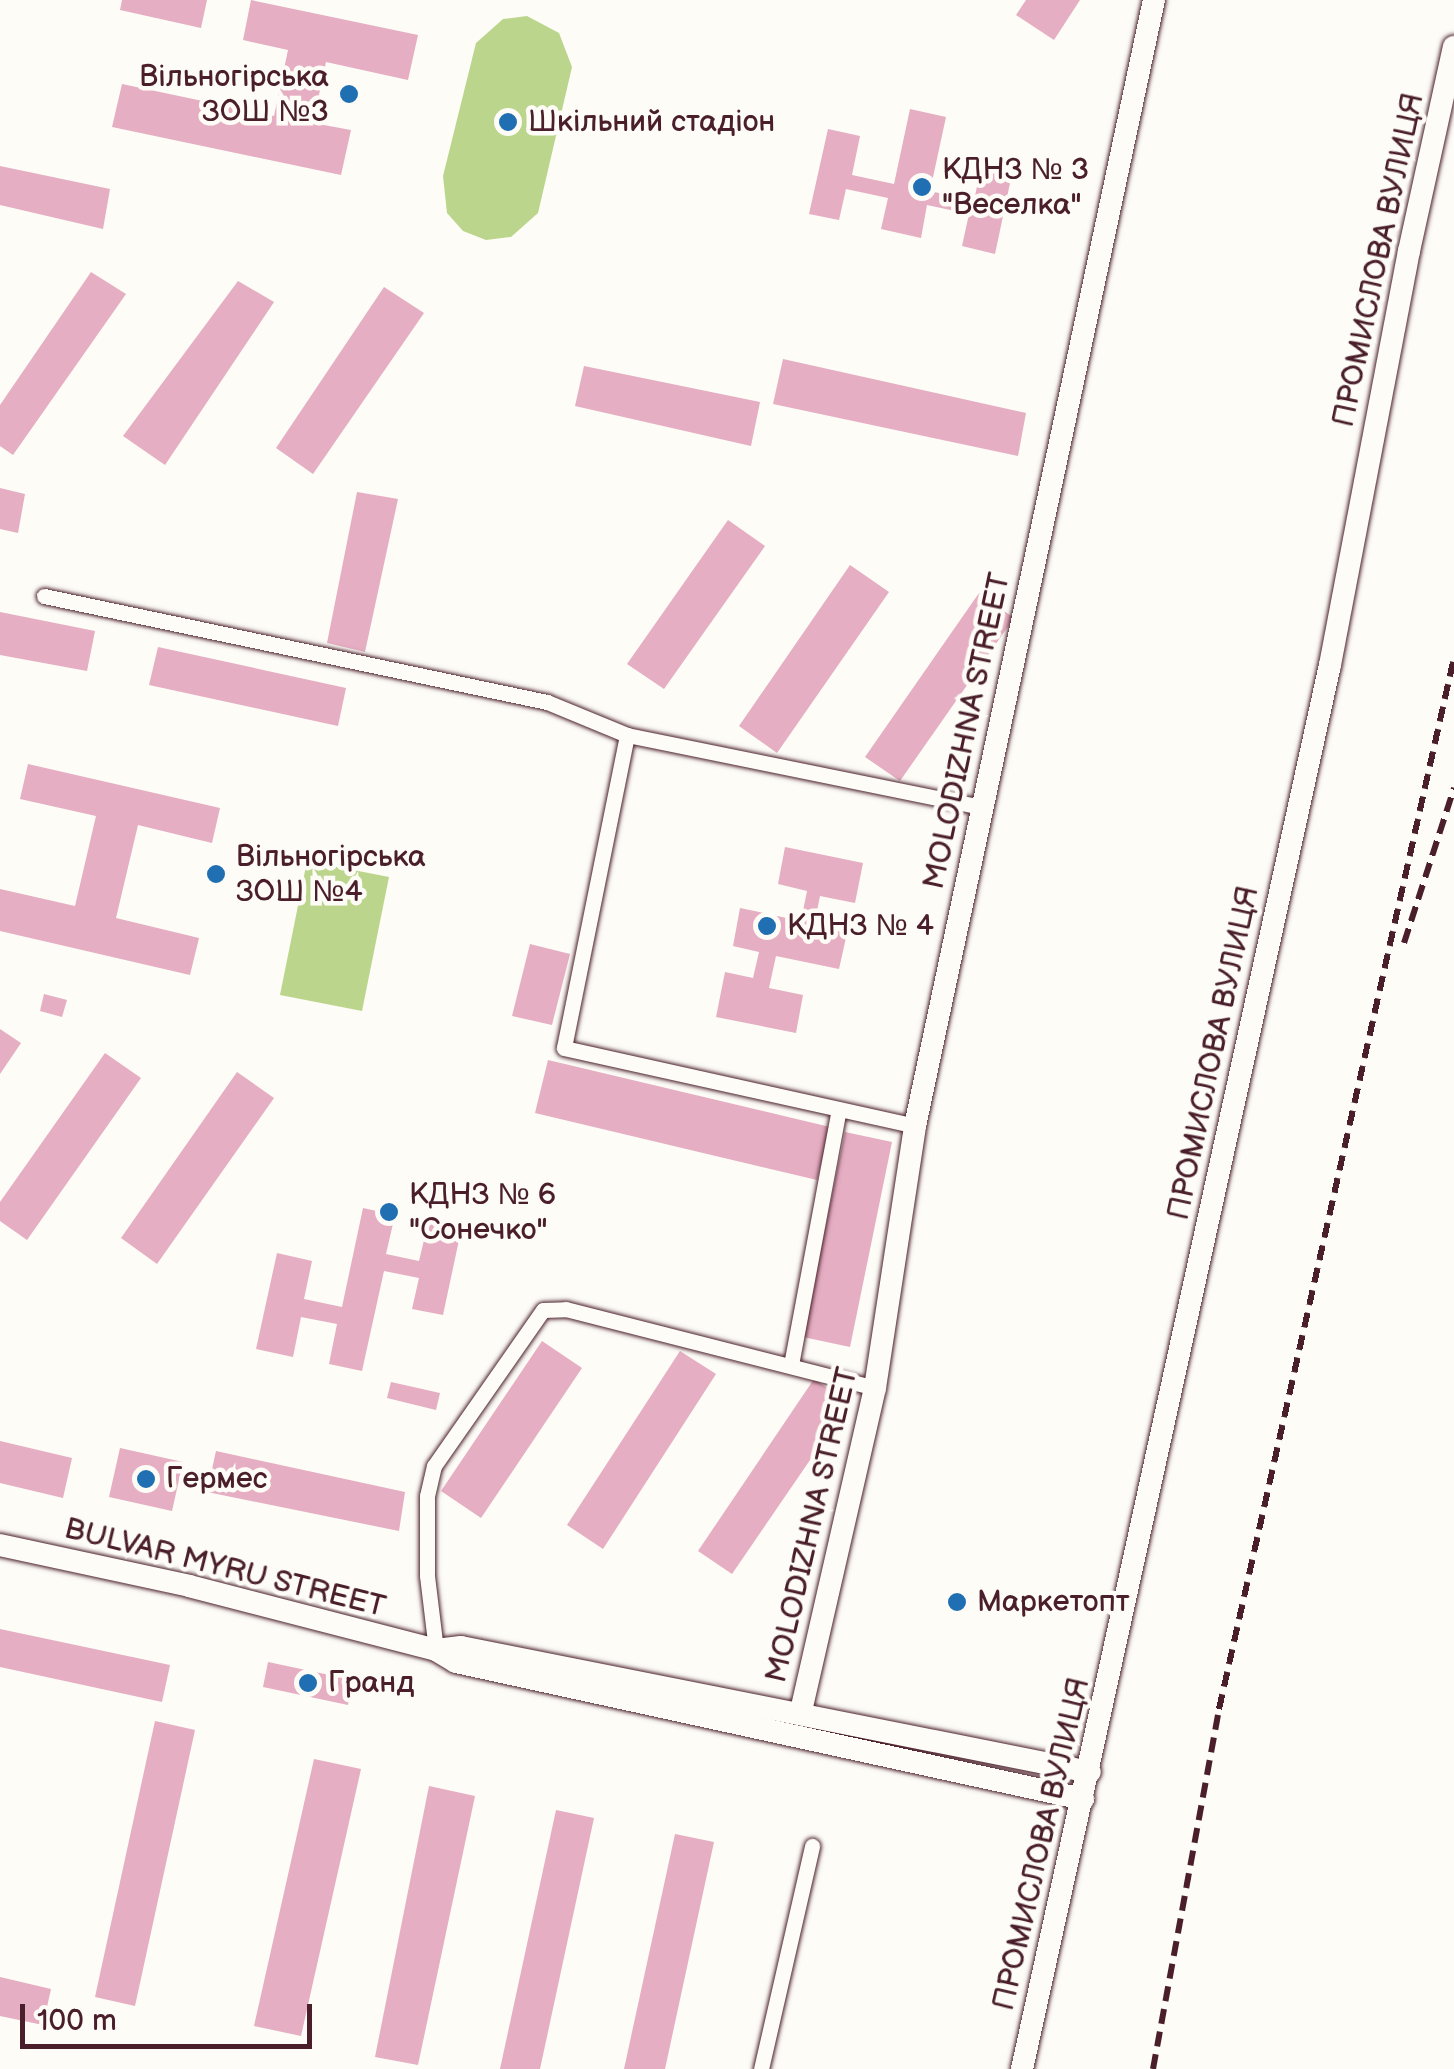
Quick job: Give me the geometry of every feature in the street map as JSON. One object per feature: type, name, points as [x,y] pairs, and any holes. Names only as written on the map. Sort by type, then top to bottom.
[{"type":"street","name":"MOLODIZHNA STREET","points":[[801,1711],[876,1388],[915,1126],[1154,0]]},
{"type":"street","name":"ПРОМИСЛОВА ВУЛИЦЯ","points":[[1022,2069],[1326,684],[1454,47]]},
{"type":"street","points":[[44,596],[547,702],[627,735],[981,807]]},
{"type":"street","points":[[627,735],[564,1048],[915,1126]]},
{"type":"street","points":[[791,1365],[839,1109]]},
{"type":"street","points":[[436,1650],[427,1576],[427,1496],[434,1466],[543,1310],[566,1309],[876,1388]]},
{"type":"street","name":"BULVAR MYRU STREET","points":[[0,1545],[189,1586],[436,1650],[456,1662],[1083,1799]]},
{"type":"street","name":"BULVAR MYRU STREET","points":[[436,1650],[461,1646],[801,1711],[1090,1772]]},
{"type":"street","points":[[761,2069],[812,1846]]},
{"type":"green space","name":"Шкільний стадіон","points":[[527,16],[559,33],[572,67],[538,213],[511,237],[486,240],[463,231],[447,213],[443,176],[476,43],[503,19]]},
{"type":"green space","points":[[307,861],[389,877],[362,1011],[280,995]]},
{"type":"building","points":[[122,0],[207,0],[201,28],[120,10]]},
{"type":"building","points":[[251,0],[418,35],[408,80],[326,62],[313,123],[351,130],[341,175],[112,127],[122,84],[274,116],[288,50],[243,40]]},
{"type":"building","points":[[1026,0],[1080,0],[1054,40],[1016,15]]},
{"type":"building","points":[[910,109],[946,117],[930,191],[974,201],[982,162],[1013,169],[995,254],[962,246],[969,214],[927,205],[921,238],[881,229],[888,198],[846,189],[839,220],[809,214],[828,129],[860,136],[852,175],[894,184]]},
{"type":"building","points":[[0,166],[110,189],[103,229],[0,205]]},
{"type":"building","points":[[91,272],[126,294],[13,455],[0,446],[0,405]]},
{"type":"building","points":[[238,281],[274,302],[165,465],[123,436]]},
{"type":"building","points":[[384,287],[424,313],[313,474],[276,448]]},
{"type":"building","points":[[783,359],[1026,413],[1018,456],[773,404]]},
{"type":"building","points":[[584,366],[760,402],[751,446],[575,406]]},
{"type":"building","points":[[0,488],[25,494],[18,533],[0,529]]},
{"type":"building","points":[[357,492],[398,499],[365,652],[327,643]]},
{"type":"building","points":[[728,520],[765,546],[664,689],[627,664]]},
{"type":"building","points":[[850,565],[889,592],[777,753],[739,726]]},
{"type":"building","points":[[979,593],[1014,618],[900,781],[865,757]]},
{"type":"building","points":[[0,612],[95,631],[87,671],[0,655]]},
{"type":"building","points":[[158,647],[346,688],[338,726],[149,685]]},
{"type":"building","points":[[28,764],[220,808],[212,843],[138,825],[116,918],[199,938],[190,975],[0,931],[0,889],[75,906],[96,816],[20,799]]},
{"type":"building","points":[[785,847],[863,863],[855,903],[820,896],[814,926],[847,933],[839,969],[776,956],[769,988],[803,995],[796,1033],[716,1017],[725,972],[753,978],[759,952],[733,946],[740,908],[801,921],[807,891],[778,884]]},
{"type":"building","points":[[530,944],[570,954],[552,1025],[512,1016]]},
{"type":"building","points":[[44,994],[67,1000],[62,1017],[40,1011]]},
{"type":"building","points":[[0,1029],[21,1043],[0,1074]]},
{"type":"building","points":[[105,1053],[141,1078],[27,1240],[0,1221],[0,1202]]},
{"type":"building","points":[[548,1060],[830,1127],[817,1180],[535,1113]]},
{"type":"building","points":[[237,1072],[274,1098],[157,1264],[121,1238]]},
{"type":"building","points":[[845,1132],[892,1142],[850,1347],[803,1337]]},
{"type":"building","points":[[363,1208],[395,1215],[386,1254],[419,1261],[429,1219],[462,1226],[443,1315],[412,1309],[419,1278],[384,1271],[362,1371],[329,1364],[337,1324],[301,1317],[293,1357],[256,1349],[277,1253],[312,1261],[304,1299],[342,1307]]},
{"type":"building","points":[[542,1341],[582,1368],[481,1518],[441,1491]]},
{"type":"building","points":[[680,1351],[716,1374],[603,1549],[567,1525]]},
{"type":"building","points":[[814,1379],[849,1403],[732,1574],[698,1551]]},
{"type":"building","points":[[391,1382],[440,1393],[436,1410],[387,1398]]},
{"type":"building","points":[[0,1441],[72,1458],[63,1498],[0,1483]]},
{"type":"building","name":"Гермес","points":[[120,1448],[183,1462],[172,1511],[109,1497]]},
{"type":"building","points":[[216,1451],[405,1492],[399,1531],[207,1492]]},
{"type":"building","points":[[0,1629],[170,1665],[162,1702],[0,1667]]},
{"type":"building","name":"Гранд","points":[[268,1662],[353,1680],[348,1705],[263,1687]]},
{"type":"building","points":[[155,1721],[195,1730],[135,2006],[95,1997]]},
{"type":"building","points":[[314,1759],[361,1769],[301,2036],[254,2026]]},
{"type":"building","points":[[429,1786],[475,1796],[418,2065],[375,2057]]},
{"type":"building","points":[[556,1810],[594,1818],[540,2069],[500,2069]]},
{"type":"building","points":[[675,1834],[714,1842],[665,2069],[624,2069]]},
{"type":"building","points":[[0,1977],[51,1989],[43,2025],[0,2016]]},
{"type":"railway","points":[[1153,2069],[1219,1709],[1454,658]]},
{"type":"railway","points":[[1404,943],[1454,788]]},
{"type":"place","name":"Вільногірська ЗОШ №3","points":[[349,94]]},
{"type":"place","name":"Шкільний стадіон","points":[[508,122]]},
{"type":"place","name":"КДНЗ № 3 \"Веселка\"","points":[[922,187]]},
{"type":"place","name":"Вільногірська ЗОШ №4","points":[[216,874]]},
{"type":"place","name":"КДНЗ № 4","points":[[767,926]]},
{"type":"place","name":"КДНЗ № 6 \"Сонечко\"","points":[[389,1212]]},
{"type":"place","name":"Гермес","points":[[146,1479]]},
{"type":"place","name":"Маркетопт","points":[[957,1602]]},
{"type":"place","name":"Гранд","points":[[308,1683]]}]
